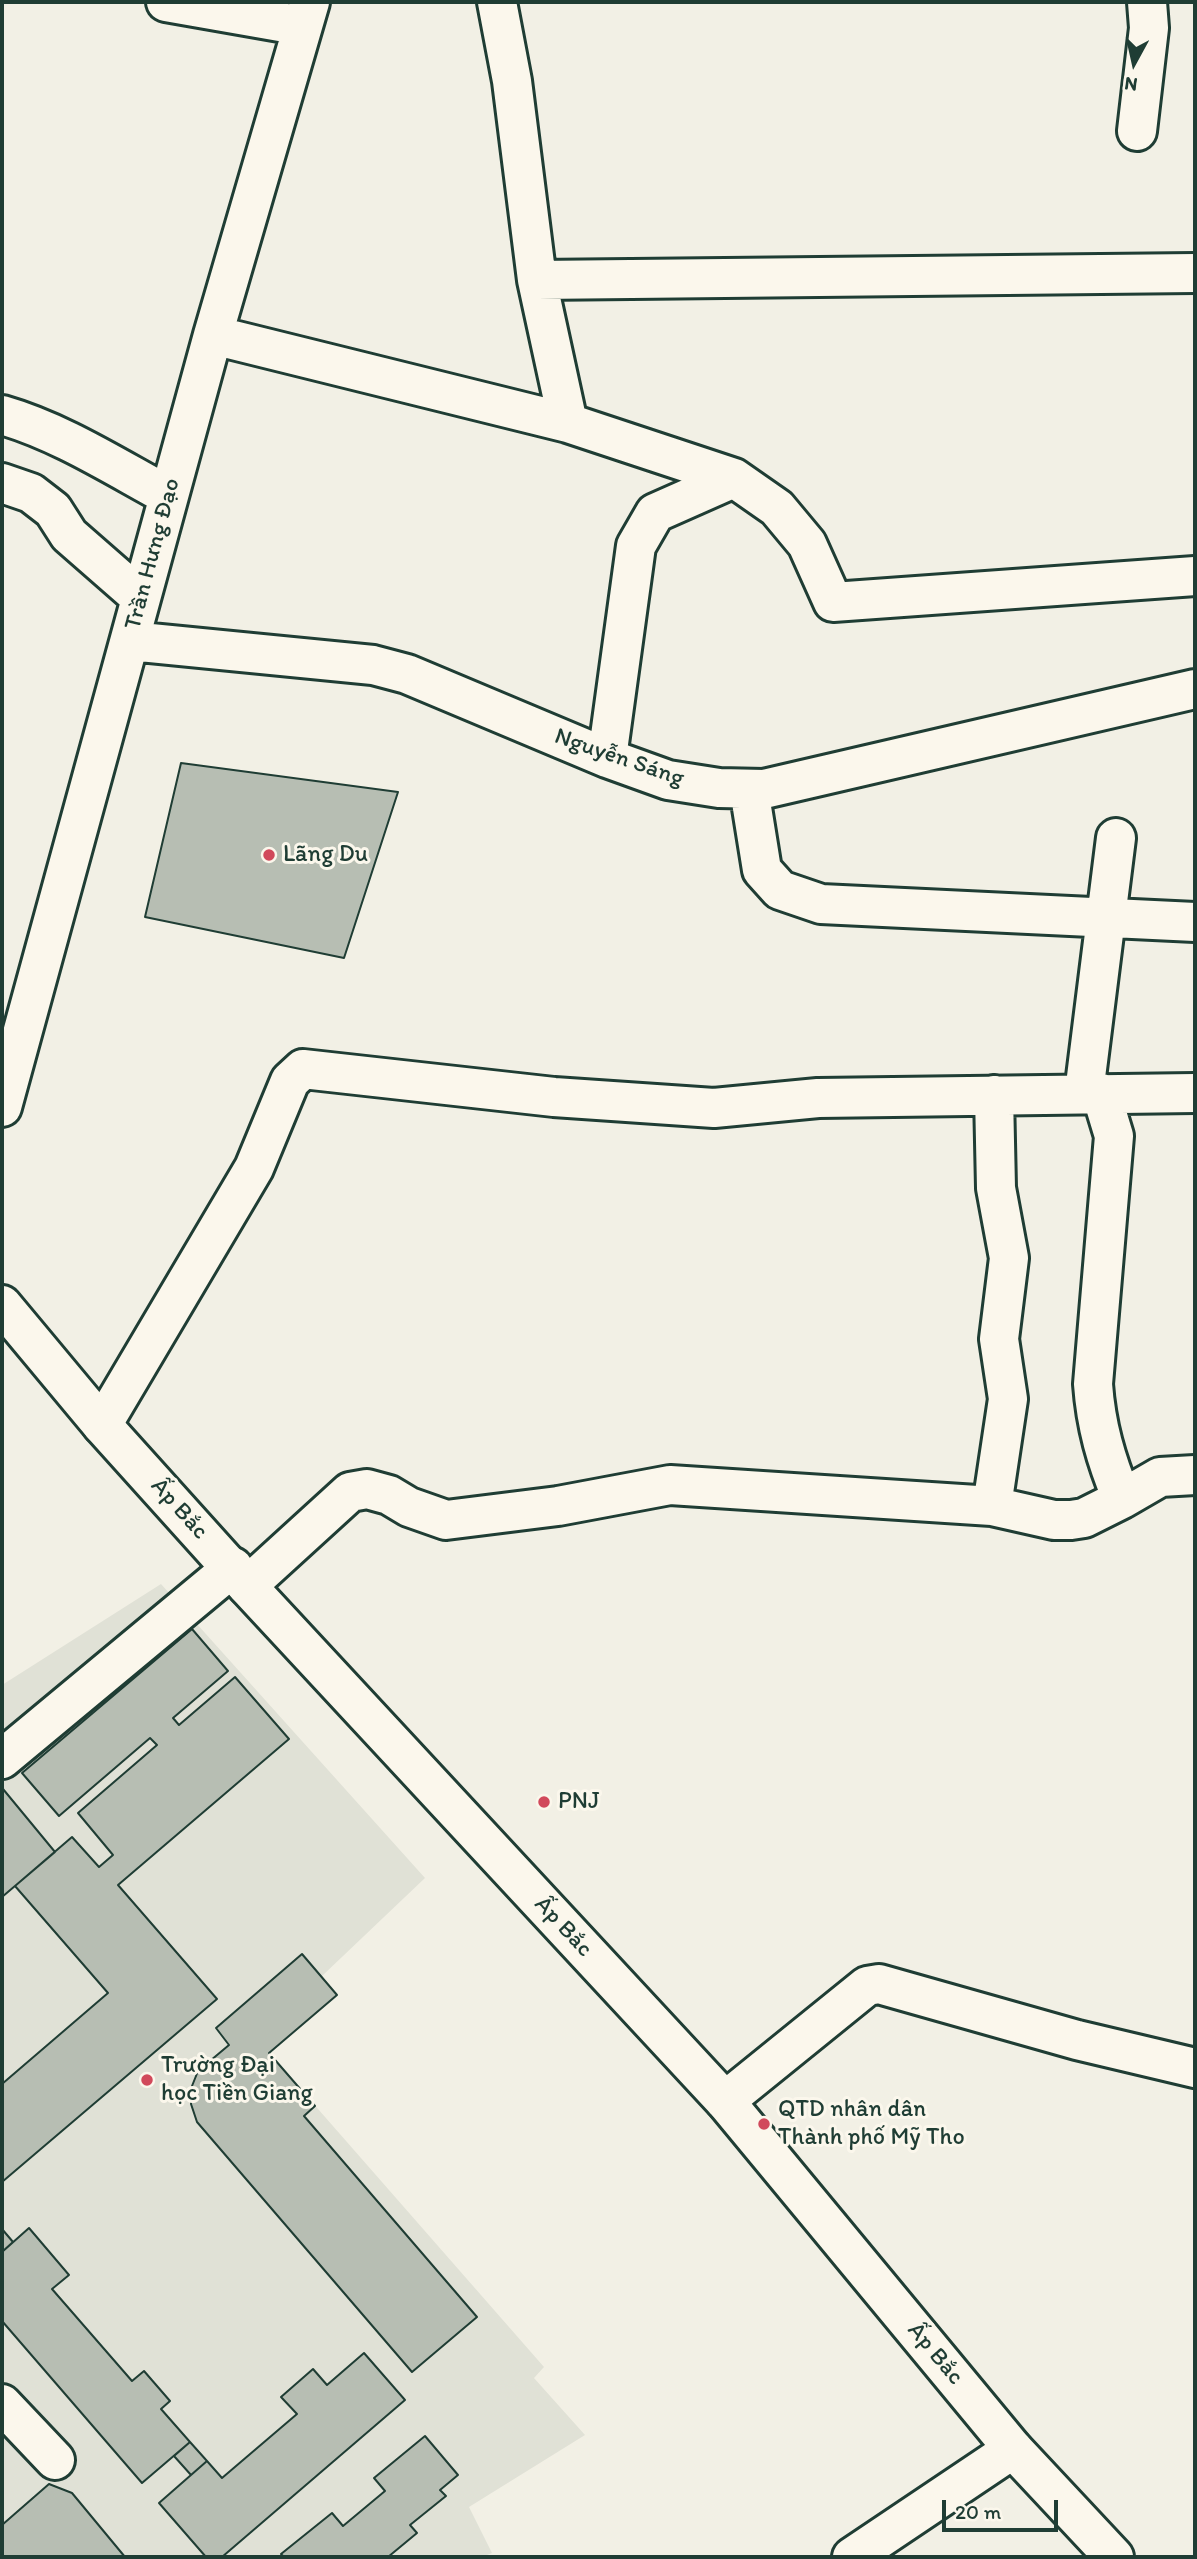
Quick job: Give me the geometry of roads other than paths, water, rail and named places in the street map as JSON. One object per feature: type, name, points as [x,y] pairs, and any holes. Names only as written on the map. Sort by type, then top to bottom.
[{"type":"street","points":[[166,2],[306,14]]},
{"type":"street","points":[[497,2],[512,81],[537,280],[568,423]]},
{"type":"street","points":[[1136,131],[1149,28],[1147,2]]},
{"type":"street","name":"Trần Hưng Đạo","points":[[2,1107],[213,335],[306,14]]},
{"type":"street","points":[[537,280],[1195,273]]},
{"type":"street","points":[[213,335],[568,423],[734,478],[777,509],[807,544],[833,602],[1195,576]]},
{"type":"street","points":[[2,415],[33,424],[169,496]]},
{"type":"street","points":[[607,758],[636,546],[655,513],[734,478]]},
{"type":"street","points":[[2,483],[31,493],[53,510],[69,535],[141,598]]},
{"type":"street","name":"Nguyễn Sáng","points":[[130,641],[373,666],[407,674],[607,758],[668,780],[719,788],[764,789],[1195,689]]},
{"type":"street","points":[[749,789],[762,870],[780,890],[821,904],[1195,922]]},
{"type":"street","points":[[1116,838],[1106,917],[1093,1093],[1114,1136],[1093,1384],[1096,1420],[1103,1453],[1122,1499]]},
{"type":"street","points":[[102,1425],[254,1168],[290,1081],[303,1069],[554,1097],[714,1108],[818,1098],[1195,1093]]},
{"type":"street","points":[[992,1506],[1007,1399],[999,1339],[1009,1258],[996,1188],[994,1095]]},
{"type":"street","name":"Ấp Bắc","points":[[2,1305],[102,1425],[724,2101],[1013,2449],[1114,2557]]},
{"type":"street","points":[[2,1759],[350,1492],[367,1489],[446,1520],[558,1506],[670,1485],[992,1506],[1054,1520],[1071,1520],[1084,1518],[1160,1477],[1195,1475]]},
{"type":"street","points":[[724,2101],[867,1986],[879,1984],[1077,2040],[1195,2068]]},
{"type":"street","points":[[2,2404],[55,2460]]},
{"type":"street","points":[[852,2557],[1013,2449]]},
{"type":"place","name":"Lãng Du","points":[[269,855]]},
{"type":"place","name":"PNJ","points":[[544,1802]]},
{"type":"place","name":"Trường Đại học Tiền Giang","points":[[147,2080]]},
{"type":"place","name":"QTD nhân dân Thành phố Mỹ Tho","points":[[764,2124]]}]
